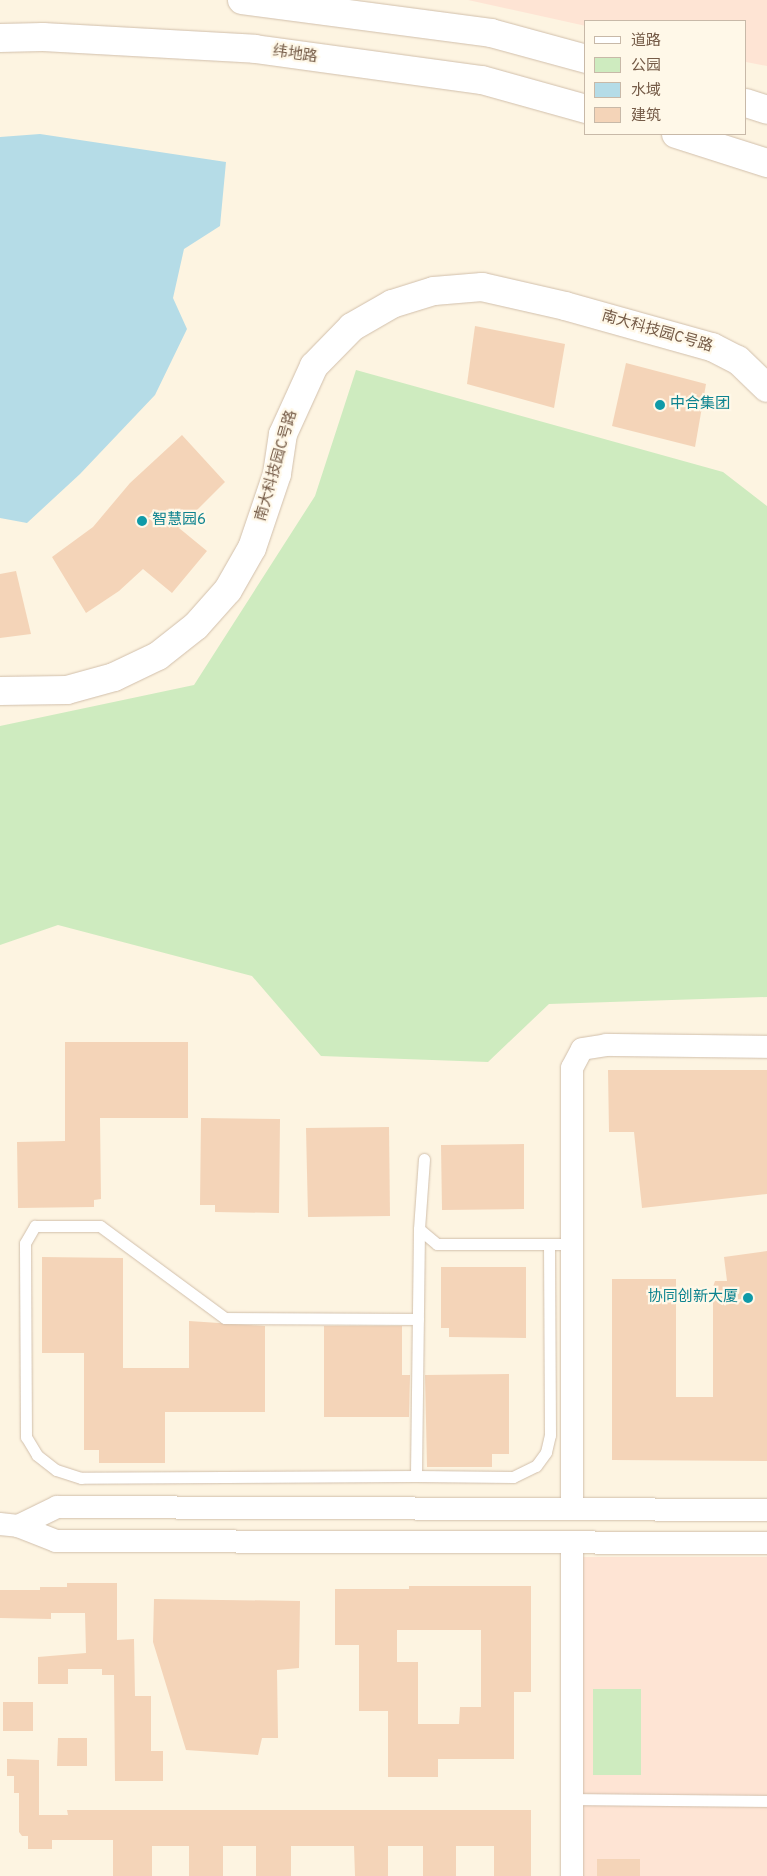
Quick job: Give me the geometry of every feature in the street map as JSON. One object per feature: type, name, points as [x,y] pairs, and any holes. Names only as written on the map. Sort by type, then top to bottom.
[{"type":"main road","points":[[242,0],[491,33],[584,58]]},
{"type":"main road","name":"纬地路","points":[[0,38],[43,37],[256,49],[482,80],[584,108]]},
{"type":"main road","points":[[747,103],[767,110]]},
{"type":"main road","points":[[679,135],[767,163]]},
{"type":"main road","name":"南大科技园C号路","points":[[0,691],[67,690],[114,677],[158,656],[196,626],[228,590],[252,548],[277,474],[283,434],[314,366],[352,327],[392,304],[434,291],[482,287],[565,306],[712,347],[738,360],[767,388]]},
{"type":"street","points":[[572,1508],[572,1068],[582,1049],[606,1045],[767,1047]]},
{"type":"street","points":[[9,1525],[57,1506],[767,1510]]},
{"type":"street","points":[[9,1525],[56,1541],[767,1543]]},
{"type":"street","points":[[572,1542],[572,1876]]},
{"type":"lane","points":[[416,1476],[419,1229],[424,1159]]},
{"type":"lane","points":[[418,1319],[225,1318],[100,1226],[35,1226],[25,1244],[26,1437],[37,1455],[56,1470],[81,1478],[513,1477],[536,1466],[546,1452],[550,1435],[549,1244]]},
{"type":"lane","points":[[419,1229],[437,1244],[572,1244]]},
{"type":"lane","points":[[573,1799],[767,1802]]},
{"type":"shaded area","points":[[468,0],[767,0],[767,66],[747,62],[747,20],[584,20],[584,26]]},
{"type":"shaded area","points":[[581,1557],[767,1557],[767,1876],[581,1876]]},
{"type":"green space","points":[[356,370],[723,472],[767,506],[767,997],[549,1004],[488,1062],[321,1056],[252,976],[58,925],[0,945],[0,726],[194,685],[315,496]]},
{"type":"green space","points":[[593,1689],[641,1689],[641,1775],[593,1775]]},
{"type":"water","points":[[40,134],[226,162],[220,226],[184,249],[173,298],[187,329],[155,395],[80,474],[27,523],[0,518],[0,137]]},
{"type":"building","points":[[475,326],[565,344],[554,408],[467,384]]},
{"type":"building","name":"中合集团","points":[[626,363],[706,384],[695,447],[612,426]]},
{"type":"building","name":"智慧园6","points":[[182,435],[225,482],[179,528],[207,551],[172,593],[143,569],[119,591],[86,613],[52,557],[93,527],[130,483]]},
{"type":"building","points":[[16,571],[31,634],[0,638],[0,574]]},
{"type":"building","points":[[65,1042],[188,1042],[188,1118],[100,1118],[101,1199],[94,1200],[94,1207],[18,1208],[17,1142],[65,1141]]},
{"type":"building","points":[[608,1070],[767,1070],[767,1194],[642,1208],[634,1132],[609,1132]]},
{"type":"building","points":[[201,1118],[280,1119],[279,1213],[215,1212],[215,1205],[200,1205]]},
{"type":"building","points":[[389,1127],[390,1216],[308,1217],[306,1128]]},
{"type":"building","points":[[524,1144],[524,1209],[442,1210],[441,1145]]},
{"type":"building","points":[[767,1251],[767,1461],[612,1460],[612,1279],[676,1279],[676,1397],[713,1397],[713,1287],[715,1281],[727,1281],[724,1257]]},
{"type":"building","points":[[42,1257],[123,1258],[123,1368],[189,1368],[189,1321],[265,1326],[265,1412],[165,1412],[165,1463],[99,1463],[99,1450],[84,1450],[84,1353],[42,1353]]},
{"type":"building","points":[[441,1267],[526,1267],[526,1338],[449,1337],[449,1328],[441,1328]]},
{"type":"building","points":[[324,1326],[402,1326],[402,1375],[410,1375],[409,1417],[324,1417]]},
{"type":"building","points":[[509,1374],[509,1454],[492,1454],[492,1467],[427,1467],[425,1375]]},
{"type":"building","points":[[67,1583],[117,1583],[117,1640],[134,1639],[135,1696],[151,1696],[151,1751],[163,1751],[163,1781],[115,1781],[114,1675],[102,1675],[102,1669],[68,1669],[68,1684],[38,1684],[38,1657],[86,1653],[85,1613],[51,1613],[51,1619],[0,1618],[0,1590],[40,1590],[40,1587],[67,1587]]},
{"type":"building","points":[[409,1586],[531,1586],[531,1692],[514,1692],[514,1759],[438,1759],[438,1777],[388,1777],[388,1711],[359,1711],[359,1645],[335,1645],[335,1589],[409,1589]],"holes":[[[397,1630],[481,1630],[481,1707],[460,1707],[459,1724],[418,1724],[418,1662],[397,1662]]]},
{"type":"building","points":[[154,1599],[300,1601],[299,1668],[277,1670],[278,1738],[262,1738],[258,1755],[186,1750],[153,1642]]},
{"type":"building","points":[[3,1702],[33,1702],[33,1731],[3,1731]]},
{"type":"building","points":[[58,1738],[87,1738],[87,1766],[57,1766]]},
{"type":"building","points":[[7,1759],[39,1760],[39,1815],[68,1815],[67,1810],[531,1810],[531,1876],[494,1876],[494,1846],[456,1846],[456,1876],[423,1876],[423,1846],[388,1846],[388,1876],[355,1876],[354,1846],[291,1846],[291,1876],[256,1876],[256,1846],[223,1846],[223,1876],[189,1876],[189,1846],[152,1846],[152,1876],[113,1876],[113,1840],[52,1840],[52,1849],[28,1849],[28,1836],[22,1836],[19,1832],[19,1793],[14,1793],[14,1776],[7,1776]]},
{"type":"building","points":[[597,1859],[640,1859],[640,1876],[597,1876]]},
{"type":"place","name":"中合集团","points":[[660,405]]},
{"type":"place","name":"智慧园6","points":[[142,521]]},
{"type":"place","name":"协同创新大厦","points":[[748,1298]]}]
